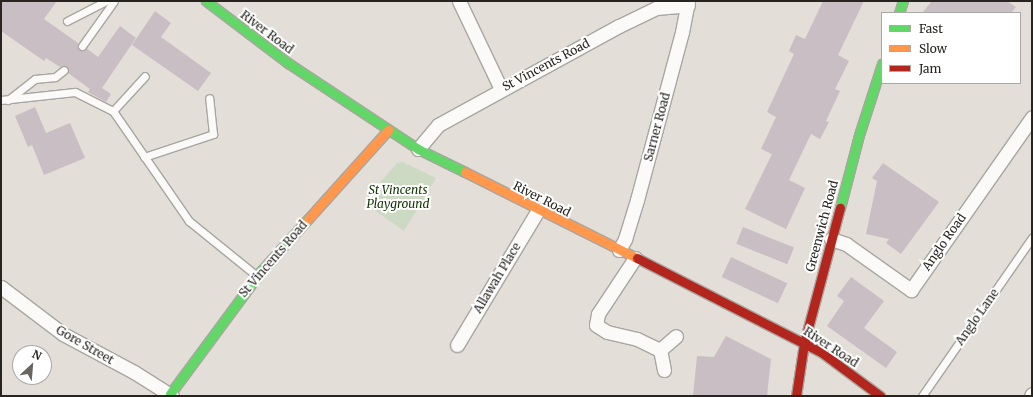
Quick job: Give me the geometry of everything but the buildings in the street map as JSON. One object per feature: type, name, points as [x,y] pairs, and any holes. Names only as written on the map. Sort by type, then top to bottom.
[{"type":"main road","name":"River Road","points":[[206,1],[288,63],[418,149],[804,343],[826,355],[880,396]]},
{"type":"main road","points":[[899,12],[903,1]]},
{"type":"main road","name":"Greenwich Road","points":[[796,396],[804,343],[859,135],[881,67]]},
{"type":"main road","name":"St Vincents Road","points":[[170,395],[257,276],[388,130]]},
{"type":"street","points":[[460,1],[501,89]]},
{"type":"street","name":"St Vincents Road","points":[[418,149],[438,124],[501,89],[656,8],[688,3]]},
{"type":"street","name":"Sarner Road","points":[[619,250],[625,239],[635,205],[688,3]]},
{"type":"street","name":"Anglo Road","points":[[831,239],[846,244],[911,290],[1032,117]]},
{"type":"street","name":"Allawah Place","points":[[457,345],[538,210]]},
{"type":"street","points":[[634,258],[598,314],[596,325],[606,332],[637,339],[660,350]]},
{"type":"street","name":"Gore Street","points":[[1,287],[63,334],[170,395]]},
{"type":"street","points":[[660,350],[676,336]]},
{"type":"street","points":[[660,350],[664,370]]},
{"type":"lane","points":[[67,21],[106,1]]},
{"type":"lane","points":[[82,46],[114,1]]},
{"type":"lane","points":[[4,100],[35,78],[55,77],[64,70]]},
{"type":"lane","points":[[112,111],[145,76]]},
{"type":"lane","points":[[4,100],[75,92],[112,111],[189,221],[257,276]]},
{"type":"lane","points":[[144,158],[213,134],[209,98]]},
{"type":"lane","name":"Anglo Lane","points":[[922,396],[1032,238]]},
{"type":"green space","name":"St Vincents Playground","points":[[403,162],[436,178],[404,231],[363,202],[397,163]]},
{"type":"traffic: fast","points":[[206,1],[288,63],[418,149],[465,172]]},
{"type":"traffic: fast","points":[[899,12],[903,1]]},
{"type":"traffic: fast","points":[[840,208],[859,135],[881,67]]},
{"type":"traffic: fast","points":[[170,394],[261,271],[308,219]]},
{"type":"traffic: slow","points":[[308,219],[388,130]]},
{"type":"traffic: slow","points":[[465,172],[637,258]]},
{"type":"traffic: jam","points":[[796,396],[804,343],[840,208]]},
{"type":"traffic: jam","points":[[637,258],[821,352],[880,396]]}]
